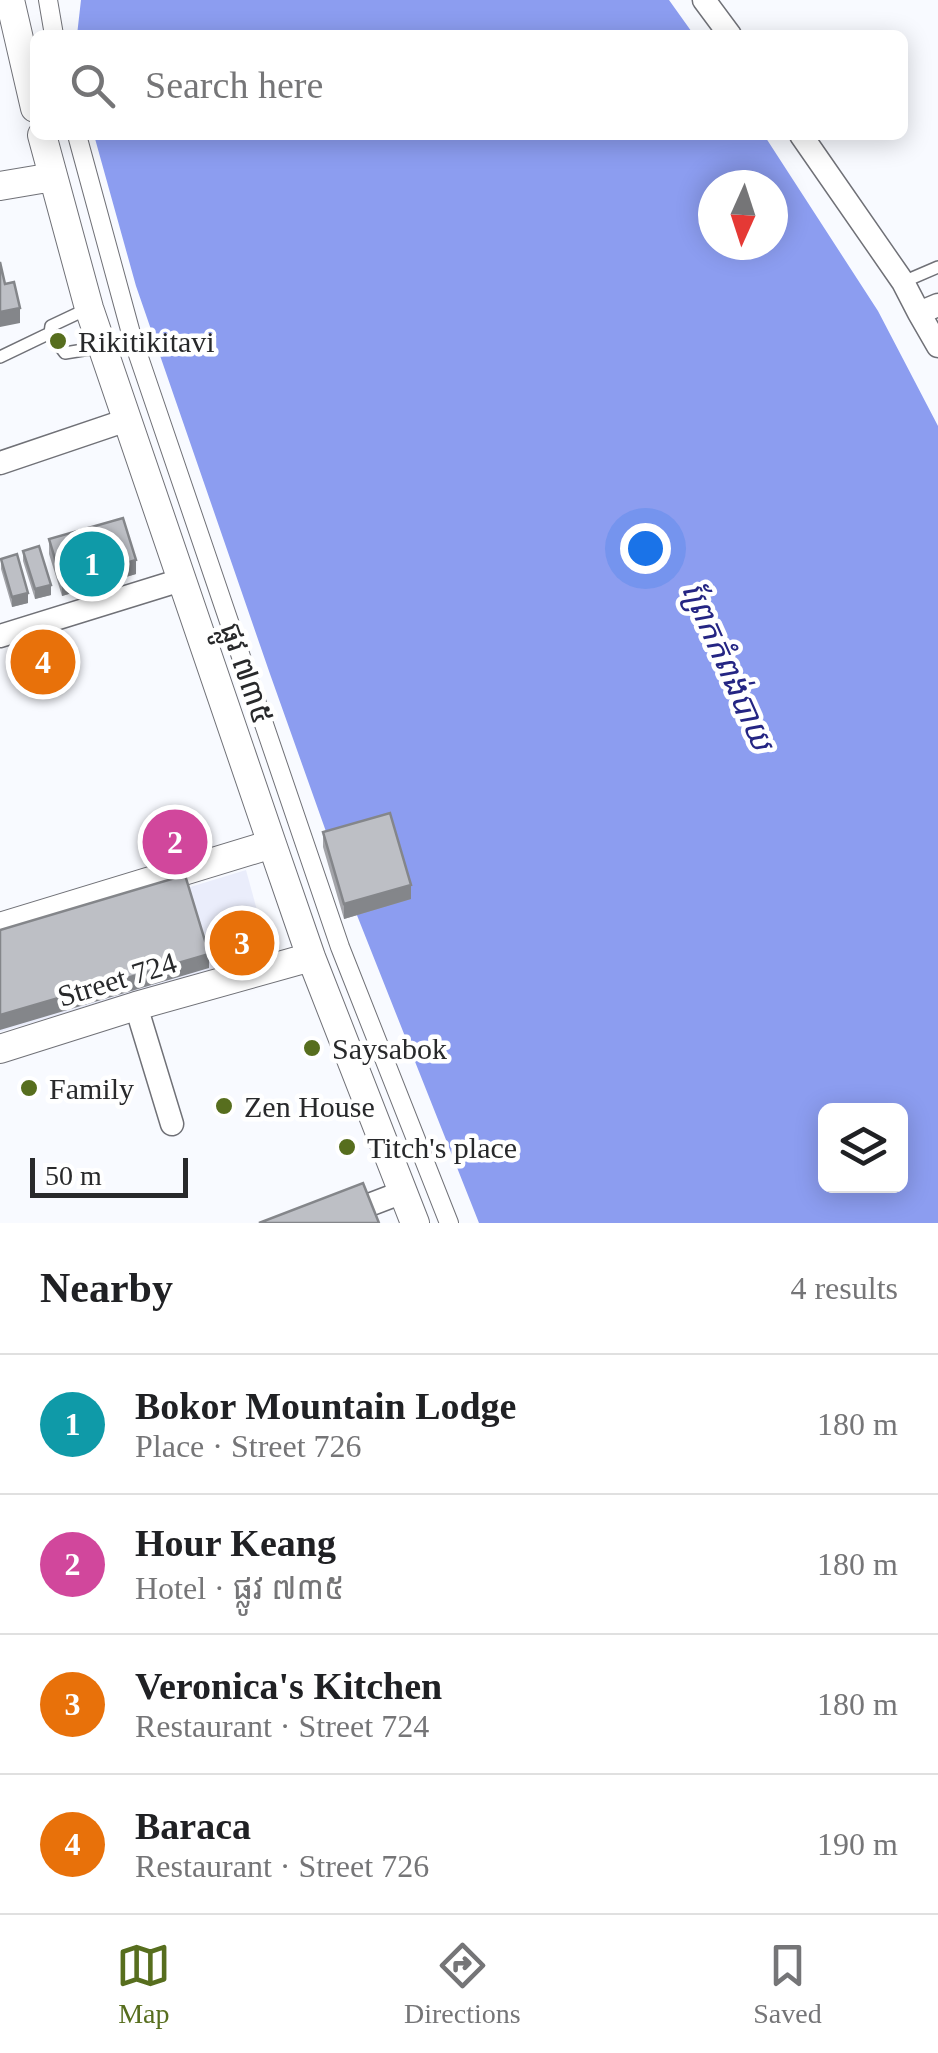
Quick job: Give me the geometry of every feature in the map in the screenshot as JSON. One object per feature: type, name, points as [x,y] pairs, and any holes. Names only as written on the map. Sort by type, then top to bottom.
[{"type":"street","points":[[10,0],[8,43],[30,96]]},
{"type":"street","points":[[48,0],[53,30]]},
{"type":"street","points":[[704,0],[726,30]]},
{"type":"street","name":"ផ្លូវ ៧៣៥","points":[[43,140],[89,308],[311,958],[415,1223]]},
{"type":"street","points":[[79,140],[132,337],[340,947],[449,1223]]},
{"type":"street","points":[[804,140],[903,282],[928,309],[938,346]]},
{"type":"street","points":[[0,186],[53,177]]},
{"type":"street","points":[[0,463],[127,420]]},
{"type":"street","points":[[0,636],[182,580]]},
{"type":"street","points":[[0,927],[272,844]]},
{"type":"street","name":"Street 724","points":[[0,1049],[136,1006],[311,958]]},
{"type":"street","points":[[136,1006],[172,1124]]},
{"type":"street","points":[[322,1223],[403,1192]]},
{"type":"lane","points":[[903,282],[938,267]]},
{"type":"lane","points":[[89,308],[56,322],[50,333],[65,353],[102,347]]},
{"type":"lane","points":[[0,357],[50,333]]},
{"type":"shaded area","points":[[246,870],[269,954],[0,1032],[0,945]]},
{"type":"water","points":[[81,0],[669,0],[690,30],[78,30]]},
{"type":"water","name":"ព្រែកកំពង់បាយ","points":[[95,140],[767,140],[787,170],[698,170],[698,260],[788,260],[788,172],[878,311],[938,426],[938,1223],[479,1223],[345,885],[136,286]]},
{"type":"building","points":[[0,262],[5,284],[14,282],[20,308],[0,312]]},
{"type":"building","points":[[123,518],[136,560],[62,582],[49,539]]},
{"type":"building","points":[[39,546],[51,585],[35,589],[23,551]]},
{"type":"building","points":[[17,554],[28,593],[12,597],[1,559]]},
{"type":"building","points":[[390,813],[411,885],[344,904],[323,832]]},
{"type":"building","points":[[185,875],[209,954],[0,1015],[0,930]]},
{"type":"building","points":[[363,1183],[379,1223],[259,1223]]},
{"type":"place","name":"Rikitikitavi","points":[[58,341]]},
{"type":"place","name":"Bokor Mountain Lodge","points":[[92,564]]},
{"type":"place","name":"Baraca","points":[[43,662]]},
{"type":"place","name":"Hour Keang","points":[[175,842]]},
{"type":"place","name":"Veronica's Kitchen","points":[[242,943]]},
{"type":"place","name":"Saysabok","points":[[312,1048]]},
{"type":"place","name":"Family","points":[[29,1088]]},
{"type":"place","name":"Zen House","points":[[224,1106]]},
{"type":"place","name":"Titch's place","points":[[347,1147]]}]
